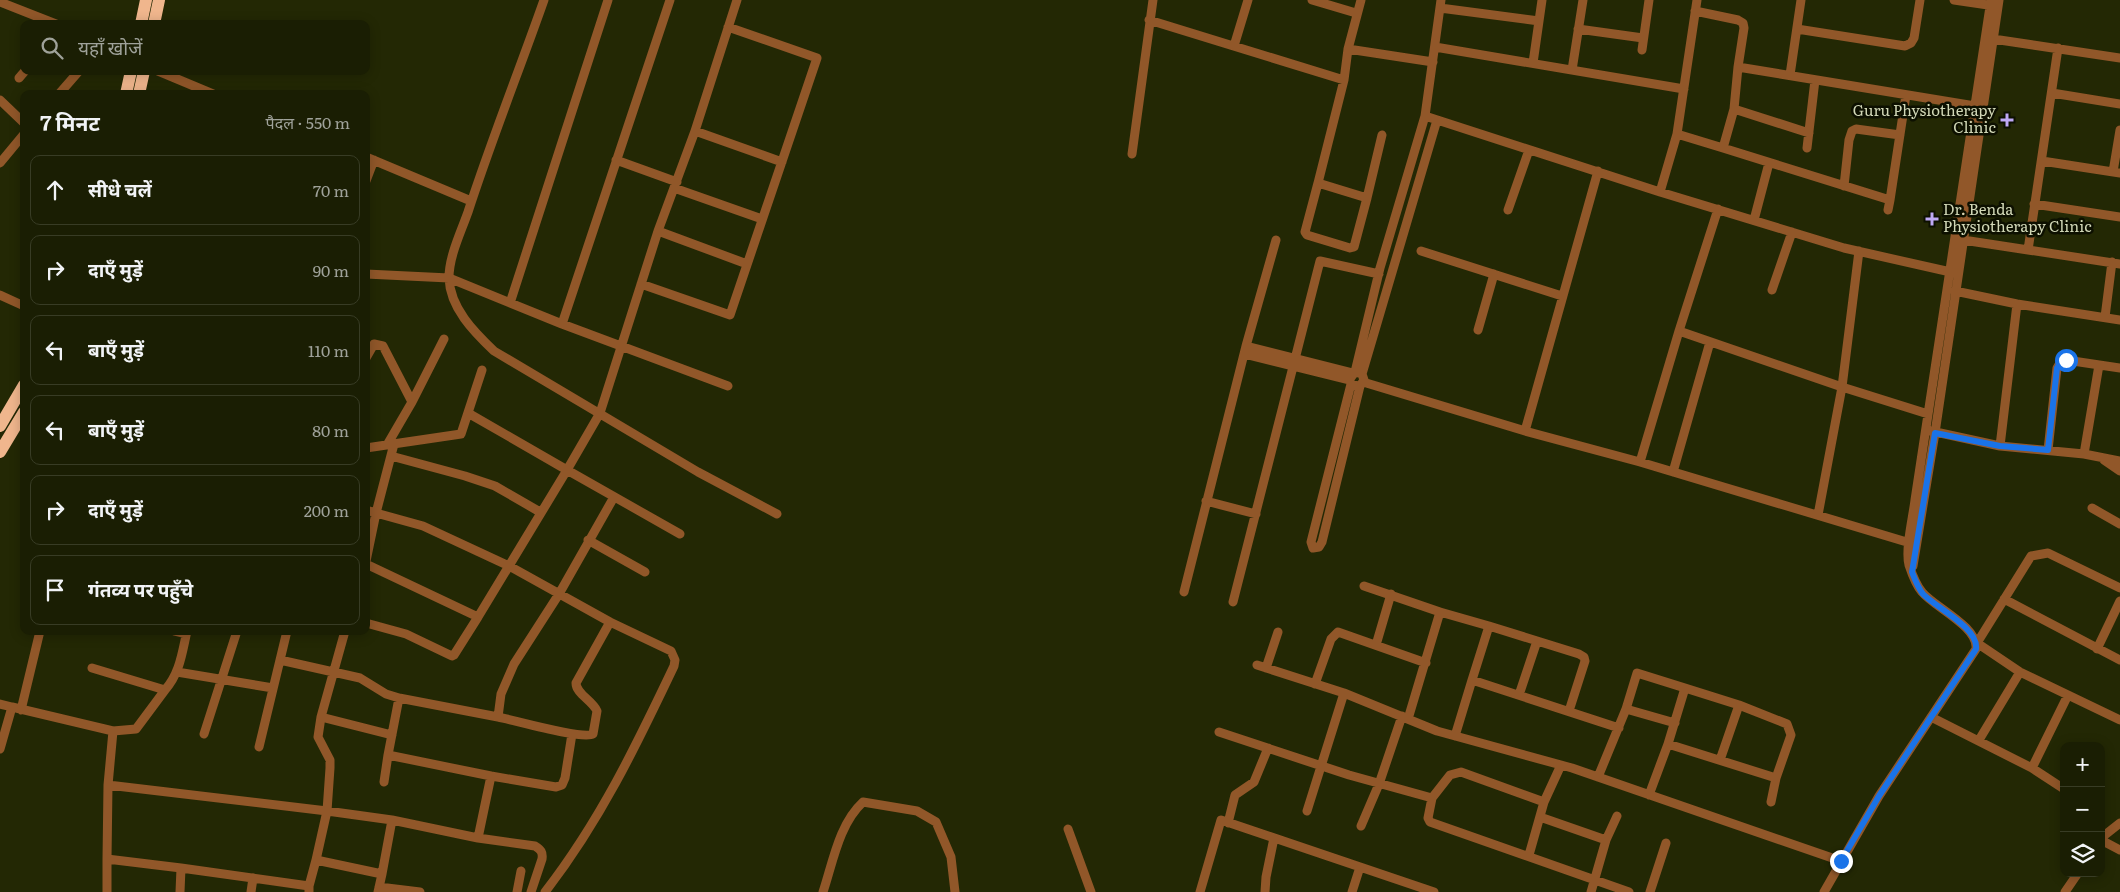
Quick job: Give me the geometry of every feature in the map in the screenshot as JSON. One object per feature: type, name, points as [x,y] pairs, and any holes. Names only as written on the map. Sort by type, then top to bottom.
[{"type":"highway","points":[[141,20],[146,0]]},
{"type":"highway","points":[[155,20],[160,0]]},
{"type":"highway","points":[[127,90],[130,75]]},
{"type":"highway","points":[[140,90],[143,75]]},
{"type":"highway","points":[[0,426],[20,392]]},
{"type":"highway","points":[[0,452],[20,421]]},
{"type":"street","points":[[544,0],[471,201],[451,263],[449,278],[452,295],[459,310],[474,332],[494,351],[698,472],[778,514]]},
{"type":"street","points":[[510,303],[608,0]]},
{"type":"street","points":[[562,324],[670,0]]},
{"type":"street","points":[[370,624],[406,634],[452,656],[454,655],[600,413],[658,231],[695,132],[737,0]]},
{"type":"street","points":[[1132,154],[1153,0]]},
{"type":"street","points":[[1234,46],[1248,0]]},
{"type":"street","points":[[1312,0],[1356,13]]},
{"type":"street","points":[[1361,0],[1348,48],[1344,80],[1304,232],[1328,242],[1350,248],[1354,247],[1382,135]]},
{"type":"street","points":[[1533,63],[1542,0]]},
{"type":"street","points":[[1572,70],[1583,0]]},
{"type":"street","points":[[1642,50],[1649,0]]},
{"type":"street","points":[[1660,192],[1677,134],[1697,0]]},
{"type":"street","points":[[1790,75],[1801,0]]},
{"type":"street","points":[[1796,29],[1905,46],[1911,43],[1914,38],[1920,0]]},
{"type":"street","points":[[1954,0],[1995,3]]},
{"type":"street","points":[[0,2],[46,20]]},
{"type":"street","points":[[1995,3],[1993,38],[1963,240],[1954,273],[1955,291],[1910,543],[1909,562],[1917,585],[1924,594],[1947,611],[1974,636],[1977,643],[2020,672],[2120,720]]},
{"type":"street","points":[[1912,572],[1931,432],[1928,414],[1954,273],[1975,106],[1995,3]]},
{"type":"street","points":[[1437,120],[1356,379],[1311,542],[1313,548],[1321,545],[1332,502],[1356,379],[1379,274],[1426,116],[1440,4],[1539,21]]},
{"type":"street","points":[[1696,11],[1738,20],[1743,23],[1744,28],[1734,109],[1723,148]]},
{"type":"street","points":[[1149,20],[1344,80]]},
{"type":"street","points":[[641,284],[730,315],[782,162],[817,58],[728,27]]},
{"type":"street","points":[[1578,29],[1643,38]]},
{"type":"street","points":[[1993,38],[2120,58]]},
{"type":"street","points":[[1435,46],[1684,89]]},
{"type":"street","points":[[1348,48],[1432,62]]},
{"type":"street","points":[[2028,250],[2058,48]]},
{"type":"street","points":[[1738,67],[1975,106]]},
{"type":"street","points":[[62,90],[75,75]]},
{"type":"street","points":[[168,75],[203,90]]},
{"type":"street","points":[[1807,148],[1815,80]]},
{"type":"street","points":[[2052,93],[2120,104]]},
{"type":"street","points":[[1888,210],[1906,95]]},
{"type":"street","points":[[0,100],[20,120]]},
{"type":"street","points":[[1734,109],[1809,133]]},
{"type":"street","points":[[1426,116],[1660,192],[1792,232],[1859,251],[1954,273]]},
{"type":"street","points":[[2042,161],[2117,173],[2120,130]]},
{"type":"street","points":[[1844,186],[1849,140],[1852,131],[1900,135]]},
{"type":"street","points":[[695,132],[782,162]]},
{"type":"street","points":[[1677,134],[1890,200]]},
{"type":"street","points":[[0,163],[20,139]]},
{"type":"street","points":[[1508,210],[1529,150]]},
{"type":"street","points":[[370,159],[471,201]]},
{"type":"street","points":[[616,160],[762,219]]},
{"type":"street","points":[[1754,220],[1769,163]]},
{"type":"street","points":[[1525,431],[1598,171]]},
{"type":"street","points":[[1318,183],[1367,198]]},
{"type":"street","points":[[2034,204],[2120,217]]},
{"type":"street","points":[[1640,462],[1718,209]]},
{"type":"street","points":[[658,231],[747,264]]},
{"type":"street","points":[[1772,290],[1792,232]]},
{"type":"street","points":[[1184,592],[1245,350],[1276,240]]},
{"type":"street","points":[[1963,240],[2116,263],[2105,317]]},
{"type":"street","points":[[1421,251],[1562,296]]},
{"type":"street","points":[[1818,515],[1842,387],[1859,251]]},
{"type":"street","points":[[1234,602],[1320,261],[1379,274]]},
{"type":"street","points":[[370,274],[449,278],[562,324],[728,386]]},
{"type":"street","points":[[1478,330],[1494,274]]},
{"type":"street","points":[[1955,291],[2017,304],[2120,320]]},
{"type":"street","points":[[0,295],[20,304]]},
{"type":"street","points":[[2000,446],[2017,304]]},
{"type":"street","points":[[1679,332],[1928,414]]},
{"type":"street","points":[[370,542],[391,456],[391,444],[444,340]]},
{"type":"street","points":[[1673,472],[1710,342]]},
{"type":"street","points":[[370,351],[374,344],[383,346],[412,402]]},
{"type":"street","points":[[1245,350],[1356,379],[1525,431],[1640,462],[1910,543]]},
{"type":"street","points":[[2048,450],[2057,368],[2060,363],[2066,360],[2120,368]]},
{"type":"street","points":[[2084,454],[2099,365]]},
{"type":"street","points":[[370,447],[461,434],[482,370]]},
{"type":"street","points":[[468,413],[680,534]]},
{"type":"street","points":[[1931,432],[2000,446],[2084,454],[2120,461]]},
{"type":"street","points":[[391,456],[457,473],[495,486],[540,512]]},
{"type":"street","points":[[2101,458],[2120,471]]},
{"type":"street","points":[[498,717],[506,681],[559,594],[614,497]]},
{"type":"street","points":[[1322,499],[1332,502]]},
{"type":"street","points":[[1206,501],[1256,514]]},
{"type":"street","points":[[2092,508],[2120,524]]},
{"type":"street","points":[[370,511],[423,526],[509,566],[610,622],[672,651],[675,660],[674,666],[616,785],[585,837],[545,892]]},
{"type":"street","points":[[588,540],[644,572]]},
{"type":"street","points":[[1824,892],[1879,796],[1976,649],[1977,643],[2031,556],[2048,553],[2120,588]]},
{"type":"street","points":[[370,564],[478,617]]},
{"type":"street","points":[[1364,586],[1584,657],[1569,711]]},
{"type":"street","points":[[1376,645],[1391,594]]},
{"type":"street","points":[[2004,599],[2120,660]]},
{"type":"street","points":[[2097,649],[2120,601]]},
{"type":"street","points":[[1361,826],[1426,663],[1440,612]]},
{"type":"street","points":[[280,660],[360,678],[386,694],[398,698],[498,717],[572,734],[590,736],[594,730],[597,711],[592,703],[577,690],[576,682],[610,622]]},
{"type":"street","points":[[1455,736],[1489,626]]},
{"type":"street","points":[[1278,632],[1262,666],[1344,693],[1437,731],[1561,765],[1841,861]]},
{"type":"street","points":[[1315,684],[1331,639],[1335,634],[1344,633],[1426,663]]},
{"type":"street","points":[[0,749],[16,708],[39,635]]},
{"type":"street","points":[[0,704],[112,731],[136,729],[177,672],[186,635]]},
{"type":"street","points":[[204,734],[235,635]]},
{"type":"street","points":[[259,747],[286,635]]},
{"type":"street","points":[[107,858],[253,878],[309,889],[327,811],[330,760],[318,737],[332,672],[344,635]]},
{"type":"street","points":[[1520,695],[1537,641]]},
{"type":"street","points":[[92,668],[165,690]]},
{"type":"street","points":[[177,672],[272,688]]},
{"type":"street","points":[[1978,740],[2020,672]]},
{"type":"street","points":[[1598,777],[1626,710],[1637,673],[1739,704],[1787,724],[1791,734],[1776,778],[1771,802]]},
{"type":"street","points":[[1472,680],[1618,728]]},
{"type":"street","points":[[1650,795],[1685,688]]},
{"type":"street","points":[[1307,811],[1344,693]]},
{"type":"street","points":[[2032,768],[2068,695]]},
{"type":"street","points":[[384,782],[398,698]]},
{"type":"street","points":[[1720,760],[1739,704]]},
{"type":"street","points":[[1626,710],[1675,723]]},
{"type":"street","points":[[321,717],[392,734]]},
{"type":"street","points":[[1931,717],[2032,768],[2061,787]]},
{"type":"street","points":[[107,892],[108,785],[112,731]]},
{"type":"street","points":[[1219,732],[1379,784],[1432,798]]},
{"type":"street","points":[[388,755],[556,787],[562,785],[565,778],[572,734]]},
{"type":"street","points":[[1668,744],[1776,778]]},
{"type":"street","points":[[1228,823],[1235,795],[1254,782],[1268,748]]},
{"type":"street","points":[[1529,855],[1544,802],[1561,765]]},
{"type":"street","points":[[1544,802],[1461,772],[1450,776],[1432,798],[1428,818],[1430,822],[1529,855],[1629,892]]},
{"type":"street","points":[[478,838],[491,776]]},
{"type":"street","points":[[108,785],[392,820],[478,838],[535,846],[543,853],[531,892]]},
{"type":"street","points":[[824,892],[851,812],[862,802],[917,811],[936,822],[951,857],[955,892]]},
{"type":"street","points":[[1591,892],[1606,840],[1617,816]]},
{"type":"street","points":[[1540,817],[1606,840]]},
{"type":"street","points":[[392,820],[379,890],[420,892]]},
{"type":"street","points":[[1200,892],[1221,820],[1434,892]]},
{"type":"street","points":[[2105,834],[2120,823]]},
{"type":"street","points":[[1068,829],[1091,892]]},
{"type":"street","points":[[1265,892],[1274,838]]},
{"type":"street","points":[[2105,838],[2120,850]]},
{"type":"street","points":[[1650,892],[1666,843]]},
{"type":"street","points":[[316,860],[382,874]]},
{"type":"street","points":[[1352,892],[1360,867]]},
{"type":"street","points":[[180,892],[181,868]]},
{"type":"street","points":[[517,892],[521,871]]},
{"type":"street","points":[[2065,892],[2075,877]]},
{"type":"street","points":[[251,892],[253,878]]},
{"type":"place","name":"Guru Physiotherapy Clinic","points":[[2007,120]]},
{"type":"place","name":"Dr. Benda Physiotherapy Clinic","points":[[1932,219]]},
{"type":"route","points":[[1841,861],[1879,796],[1976,649],[1977,643],[1974,636],[1947,611],[1924,594],[1917,585],[1912,572],[1935,433],[2000,446],[2048,450],[2057,368],[2060,363],[2066,360]]}]
